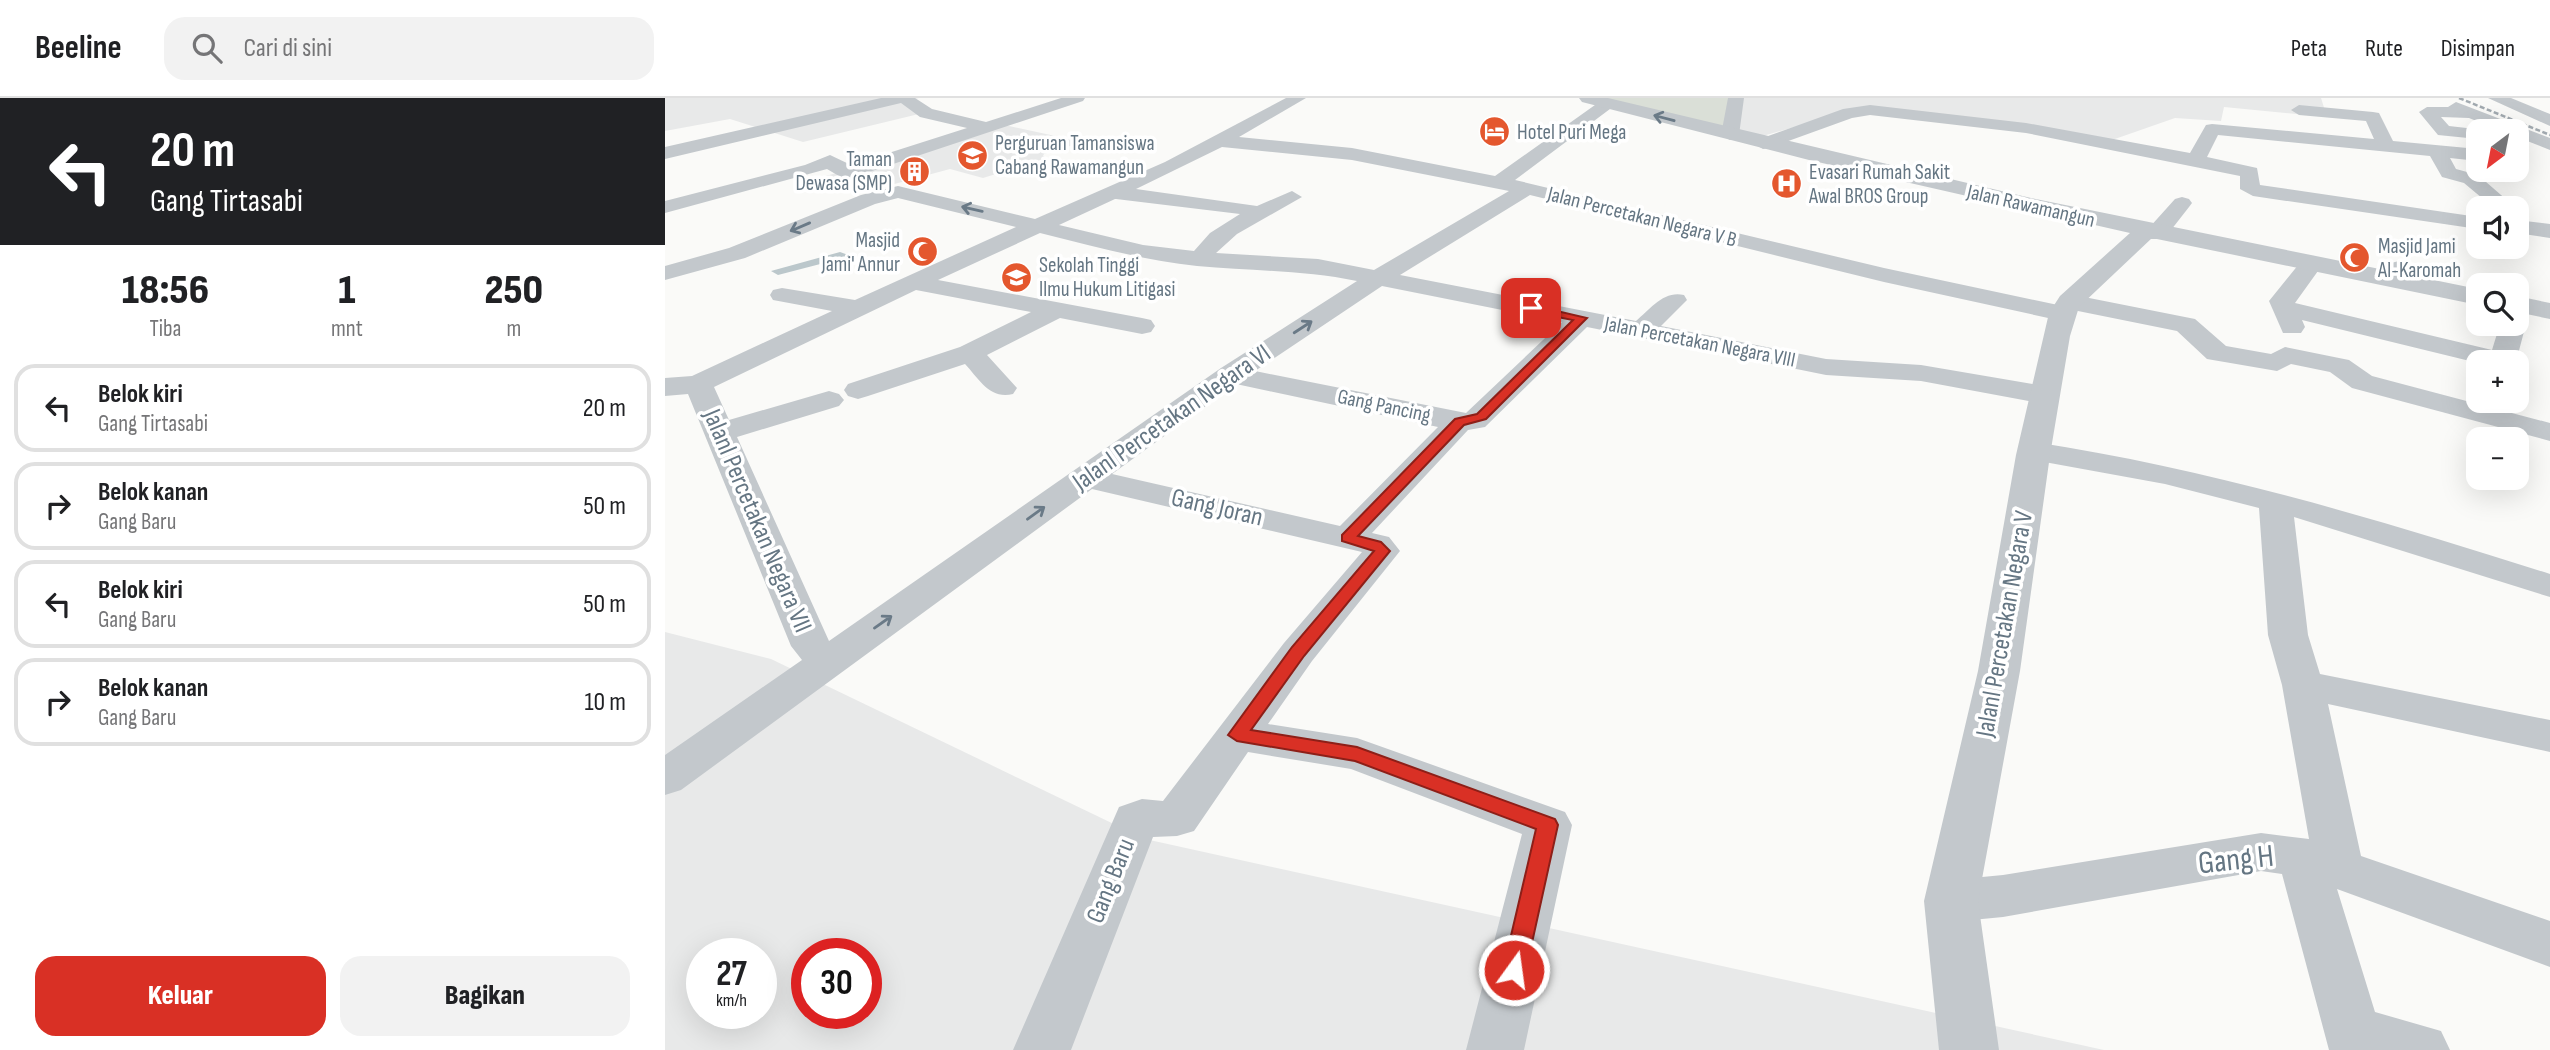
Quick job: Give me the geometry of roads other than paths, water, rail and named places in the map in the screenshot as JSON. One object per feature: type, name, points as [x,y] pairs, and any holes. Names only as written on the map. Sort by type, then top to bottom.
[{"type":"street","points":[[665,153],[903,98],[926,113],[987,127]]},
{"type":"street","points":[[668,203],[837,168],[987,127],[1077,98]]},
{"type":"street","name":"Jalanl Percetakan Negara VII","points":[[665,778],[828,662],[811,646],[719,433],[682,385],[1116,193],[1298,98]]},
{"type":"street","name":"Jalan Rawamangun","points":[[1588,98],[1763,144],[2150,233],[2311,264],[2397,274],[2466,294]]},
{"type":"street","points":[[1730,135],[1736,98]]},
{"type":"street","points":[[2334,98],[2350,115]]},
{"type":"street","points":[[2433,98],[2484,119]]},
{"type":"street","points":[[2497,98],[2550,121]]},
{"type":"street","points":[[1498,183],[1608,103]]},
{"type":"street","points":[[1763,144],[1849,114],[1870,110],[2026,128],[2140,148],[2252,173],[2250,189],[2253,190],[2466,221]]},
{"type":"street","points":[[2298,110],[2373,117],[2386,145]]},
{"type":"street","points":[[2466,133],[2444,131],[2427,112],[2470,113]]},
{"type":"street","points":[[2195,161],[2212,129],[2466,154]]},
{"type":"street","points":[[757,132],[781,142]]},
{"type":"street","name":"Jalan Percetakan Negara V B","points":[[1220,141],[1350,153],[1526,189],[1920,285],[2186,325],[2217,353],[2277,363],[2284,355]]},
{"type":"street","points":[[2529,141],[2546,155]]},
{"type":"street","points":[[2437,151],[2449,173],[2471,178],[2493,196]]},
{"type":"street","points":[[806,152],[830,161],[837,168]]},
{"type":"street","points":[[837,168],[814,184],[886,193]]},
{"type":"street","name":"Jalanl Percetakan Negara VI","points":[[828,662],[1231,374],[1378,278],[1526,189]]},
{"type":"street","name":"Jalan Percetakan Negara VIII","points":[[665,273],[737,253],[886,193],[898,192],[1143,252],[1200,259],[1318,266],[1826,367],[1921,373],[2045,395]]},
{"type":"street","points":[[1116,193],[1249,209]]},
{"type":"street","points":[[1200,259],[1207,247],[1221,235],[1292,197]]},
{"type":"street","points":[[2066,307],[2182,203]]},
{"type":"street","points":[[2311,264],[2284,298],[2292,329],[2284,355],[2337,365],[2362,382],[2466,404]]},
{"type":"street","points":[[913,282],[1142,326]]},
{"type":"street","points":[[782,295],[859,307]]},
{"type":"street","points":[[1640,331],[1675,300]]},
{"type":"street","name":"Jalanl Percetakan Negara V","points":[[1969,1050],[1951,901],[1999,671],[2034,451],[2066,307]]},
{"type":"street","points":[[2285,308],[2466,353]]},
{"type":"street","points":[[858,390],[970,354],[1056,310]]},
{"type":"street","points":[[2529,312],[2550,311]]},
{"type":"street","name":"Gang Pancing","points":[[1231,374],[1459,422],[1482,417],[1582,318]]},
{"type":"street","points":[[970,354],[1003,388]]},
{"type":"street","points":[[719,433],[829,400]]},
{"type":"street","points":[[2499,413],[2550,432]]},
{"type":"street","points":[[1348,538],[1459,422]]},
{"type":"street","points":[[2034,451],[2185,476],[2550,586]]},
{"type":"street","name":"Gang Joran","points":[[1086,478],[1348,538]]},
{"type":"street","points":[[2275,501],[2288,635],[2303,685],[2320,863],[2356,1041],[2421,1050]]},
{"type":"street","name":"Gang Baru","points":[[1042,1050],[1136,820],[1142,817],[1157,820],[1177,818],[1298,652],[1382,551],[1375,545],[1348,538]]},
{"type":"street","points":[[2303,685],[2550,736]]},
{"type":"street","points":[[1237,735],[1357,754],[1548,825],[1495,1050]]},
{"type":"street","name":"Gang H","points":[[1951,901],[2003,896],[2261,852],[2320,863],[2550,944]]},
{"type":"railway","points":[[2459,98],[2550,135]]},
{"type":"place","name":"Hotel Puri Mega","points":[[1494,132]]},
{"type":"place","name":"Perguruan Tamansiswa Cabang Rawamangun","points":[[972,155]]},
{"type":"place","name":"Taman Dewasa (SMP)","points":[[915,171]]},
{"type":"place","name":"Evasari Rumah Sakit Awal BROS Group","points":[[1786,184]]},
{"type":"place","name":"Masjid Jami' Annur","points":[[923,252]]},
{"type":"place","name":"Masjid Jami Al-Karomah","points":[[2355,258]]},
{"type":"place","name":"Sekolah Tinggi Ilmu Hukum Litigasi","points":[[1016,277]]}]
